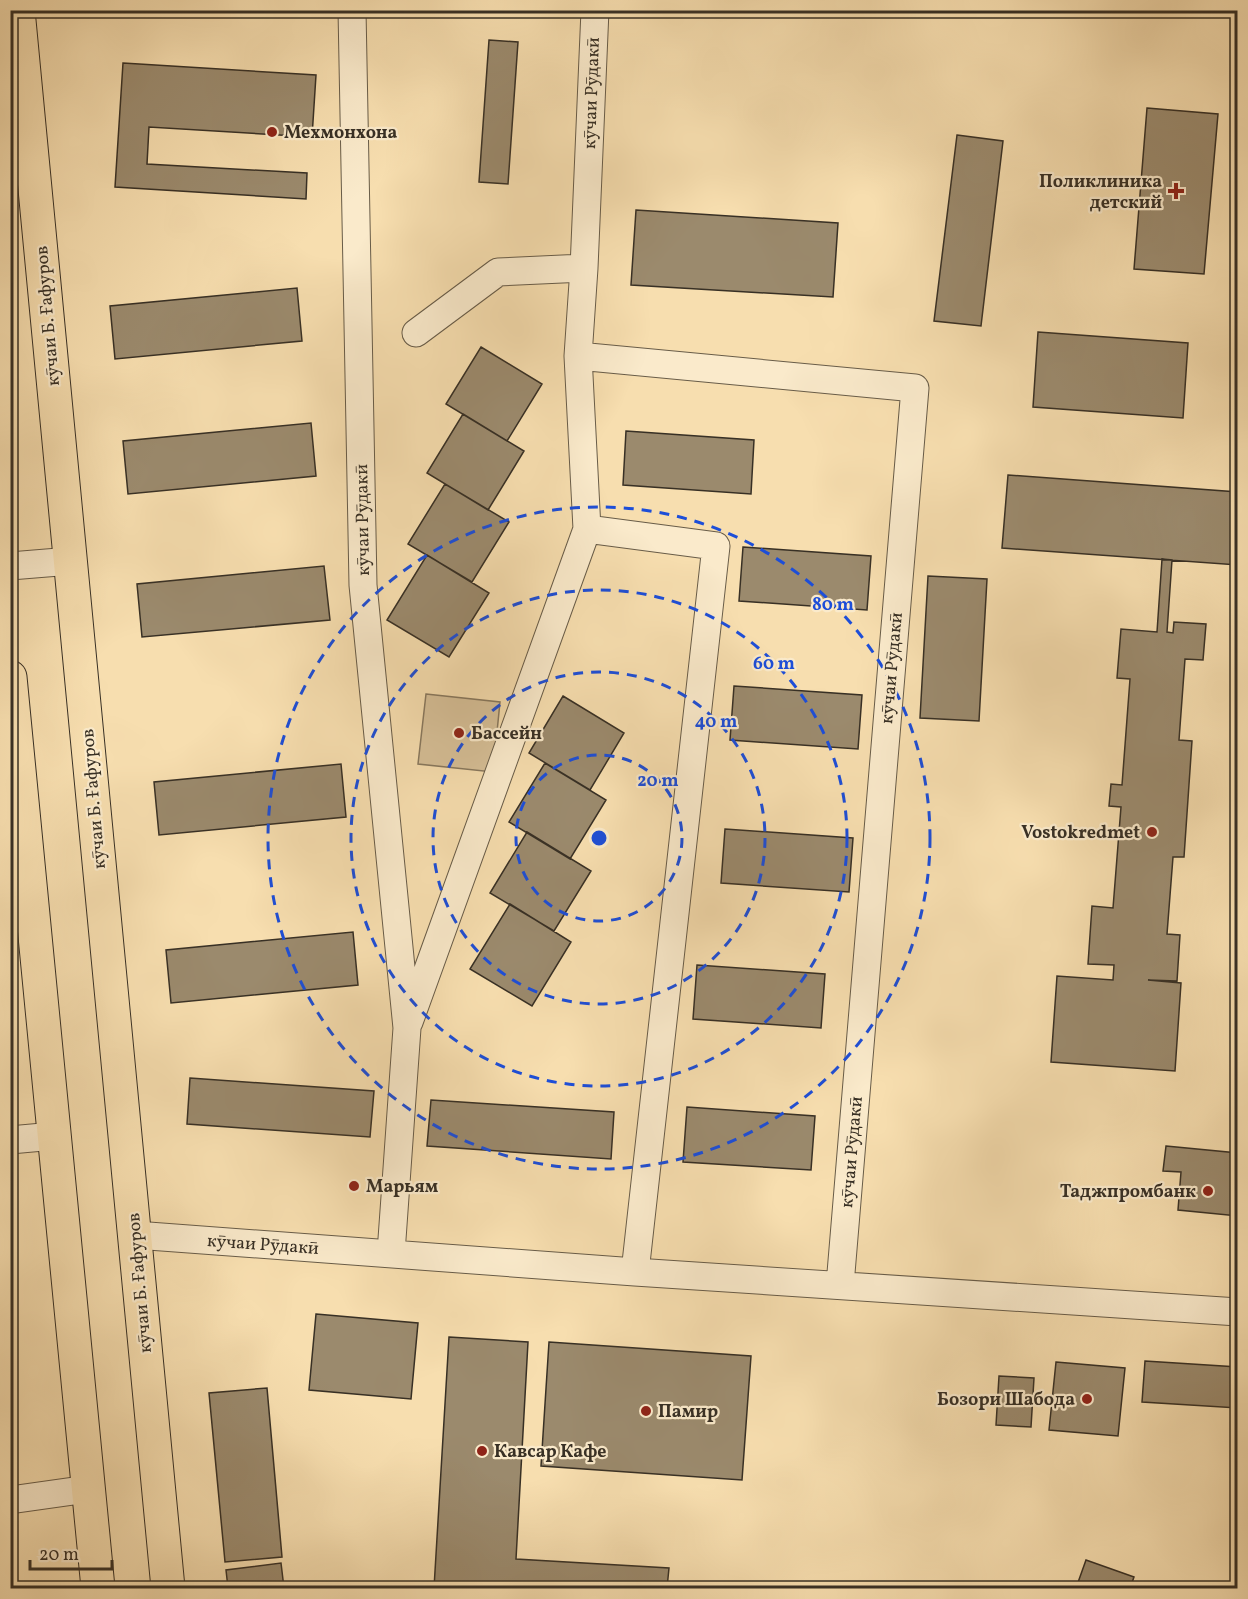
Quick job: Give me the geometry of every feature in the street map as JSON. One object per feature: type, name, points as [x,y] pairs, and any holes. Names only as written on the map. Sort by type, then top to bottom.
[{"type":"main road","name":"кӯчаи Б. Ғафуров","points":[[18,10],[168,1588]]},
{"type":"main road","points":[[10,677],[98,1588]]},
{"type":"street","name":"кӯчаи Рӯдакӣ","points":[[352,10],[363,585],[407,1028],[391,1253]]},
{"type":"street","name":"кӯчаи Рӯдакӣ","points":[[407,1028],[587,529],[578,356],[595,10]]},
{"type":"street","points":[[416,333],[498,272],[584,268]]},
{"type":"street","name":"кӯчаи Рӯдакӣ","points":[[578,356],[915,388],[840,1285]]},
{"type":"street","points":[[587,529],[716,546],[635,1272]]},
{"type":"street","points":[[10,566],[70,561]]},
{"type":"street","points":[[10,1140],[54,1136]]},
{"type":"street","name":"кӯчаи Рӯдакӣ","points":[[135,1235],[635,1272],[1238,1312]]},
{"type":"street","points":[[10,1500],[88,1489]]},
{"type":"shaded area","name":"Бассейн","points":[[426,694],[500,702],[493,772],[418,764]]},
{"type":"building","points":[[489,40],[518,42],[508,184],[479,182]]},
{"type":"building","name":"Мехмонхона","points":[[123,63],[316,75],[312,137],[149,127],[147,164],[307,173],[306,199],[115,187]]},
{"type":"building","name":"Поликлиника детский","points":[[1147,108],[1218,114],[1204,274],[1134,269]]},
{"type":"building","points":[[957,135],[1003,141],[981,326],[934,321]]},
{"type":"building","points":[[636,210],[838,223],[833,297],[631,285]]},
{"type":"building","points":[[297,288],[302,341],[115,359],[110,306]]},
{"type":"building","points":[[1038,332],[1188,343],[1183,418],[1033,407]]},
{"type":"building","points":[[481,347],[542,384],[507,441],[446,404]]},
{"type":"building","points":[[463,414],[524,451],[488,510],[427,473]]},
{"type":"building","points":[[311,423],[316,476],[128,494],[123,441]]},
{"type":"building","points":[[626,431],[754,440],[751,494],[623,485]]},
{"type":"building","points":[[1008,475],[1238,492],[1238,565],[1002,548]]},
{"type":"building","points":[[445,484],[509,522],[472,582],[408,544]]},
{"type":"building","points":[[743,547],[871,556],[867,610],[739,601]]},
{"type":"building","points":[[427,555],[489,593],[449,657],[387,620]]},
{"type":"building","name":"Vostokredmet","points":[[1162,559],[1172,560],[1167,632],[1173,633],[1174,622],[1206,624],[1203,660],[1185,659],[1179,740],[1192,741],[1184,857],[1173,857],[1167,934],[1180,935],[1177,981],[1148,980],[1181,983],[1175,1071],[1051,1062],[1057,976],[1113,980],[1114,965],[1088,964],[1092,906],[1113,908],[1121,807],[1109,806],[1111,784],[1122,785],[1130,679],[1117,678],[1121,629],[1157,632]]},
{"type":"building","points":[[324,566],[330,620],[142,637],[137,584]]},
{"type":"building","points":[[928,576],[987,579],[979,721],[920,718]]},
{"type":"building","points":[[734,686],[862,695],[858,749],[730,740]]},
{"type":"building","points":[[563,696],[624,733],[590,790],[529,753]]},
{"type":"building","points":[[545,763],[606,800],[570,859],[509,822]]},
{"type":"building","points":[[341,764],[346,817],[159,835],[154,782]]},
{"type":"building","points":[[725,829],[853,838],[849,892],[721,883]]},
{"type":"building","points":[[527,832],[591,871],[554,931],[490,893]]},
{"type":"building","points":[[510,904],[571,942],[532,1006],[470,969]]},
{"type":"building","points":[[353,932],[358,985],[171,1003],[166,950]]},
{"type":"building","points":[[697,965],[825,974],[821,1028],[693,1019]]},
{"type":"building","points":[[190,1078],[374,1091],[370,1137],[187,1124]]},
{"type":"building","points":[[431,1100],[614,1112],[611,1159],[427,1146]]},
{"type":"building","points":[[687,1107],[815,1116],[811,1170],[683,1162]]},
{"type":"building","name":"Таджпромбанк","points":[[1166,1146],[1238,1153],[1238,1216],[1178,1210],[1181,1172],[1163,1171]]},
{"type":"building","points":[[316,1314],[418,1323],[411,1399],[309,1390]]},
{"type":"building","name":"Кавсар Кафе","points":[[449,1337],[528,1342],[516,1559],[669,1568],[667,1588],[434,1588]]},
{"type":"building","name":"Памир","points":[[549,1342],[751,1356],[742,1480],[541,1466]]},
{"type":"building","points":[[1145,1361],[1238,1367],[1238,1408],[1142,1402]]},
{"type":"building","name":"Бозори Шабода","points":[[1056,1362],[1125,1368],[1118,1436],[1049,1430]]},
{"type":"building","points":[[999,1376],[1034,1378],[1031,1427],[996,1425]]},
{"type":"building","points":[[267,1388],[282,1557],[225,1562],[209,1393]]},
{"type":"building","points":[[1086,1560],[1134,1577],[1130,1588],[1076,1588]]},
{"type":"building","points":[[281,1563],[284,1588],[228,1588],[226,1570]]},
{"type":"place","name":"Мехмонхона","points":[[272,132]]},
{"type":"place","name":"Поликлиника детский","points":[[1176,191]]},
{"type":"place","name":"Бассейн","points":[[459,733]]},
{"type":"place","name":"Vostokredmet","points":[[1152,832]]},
{"type":"place","name":"Марьям","points":[[354,1186]]},
{"type":"place","name":"Таджпромбанк","points":[[1208,1191]]},
{"type":"place","name":"Бозори Шабода","points":[[1087,1399]]},
{"type":"place","name":"Памир","points":[[646,1411]]},
{"type":"place","name":"Кавсар Кафе","points":[[482,1451]]}]
